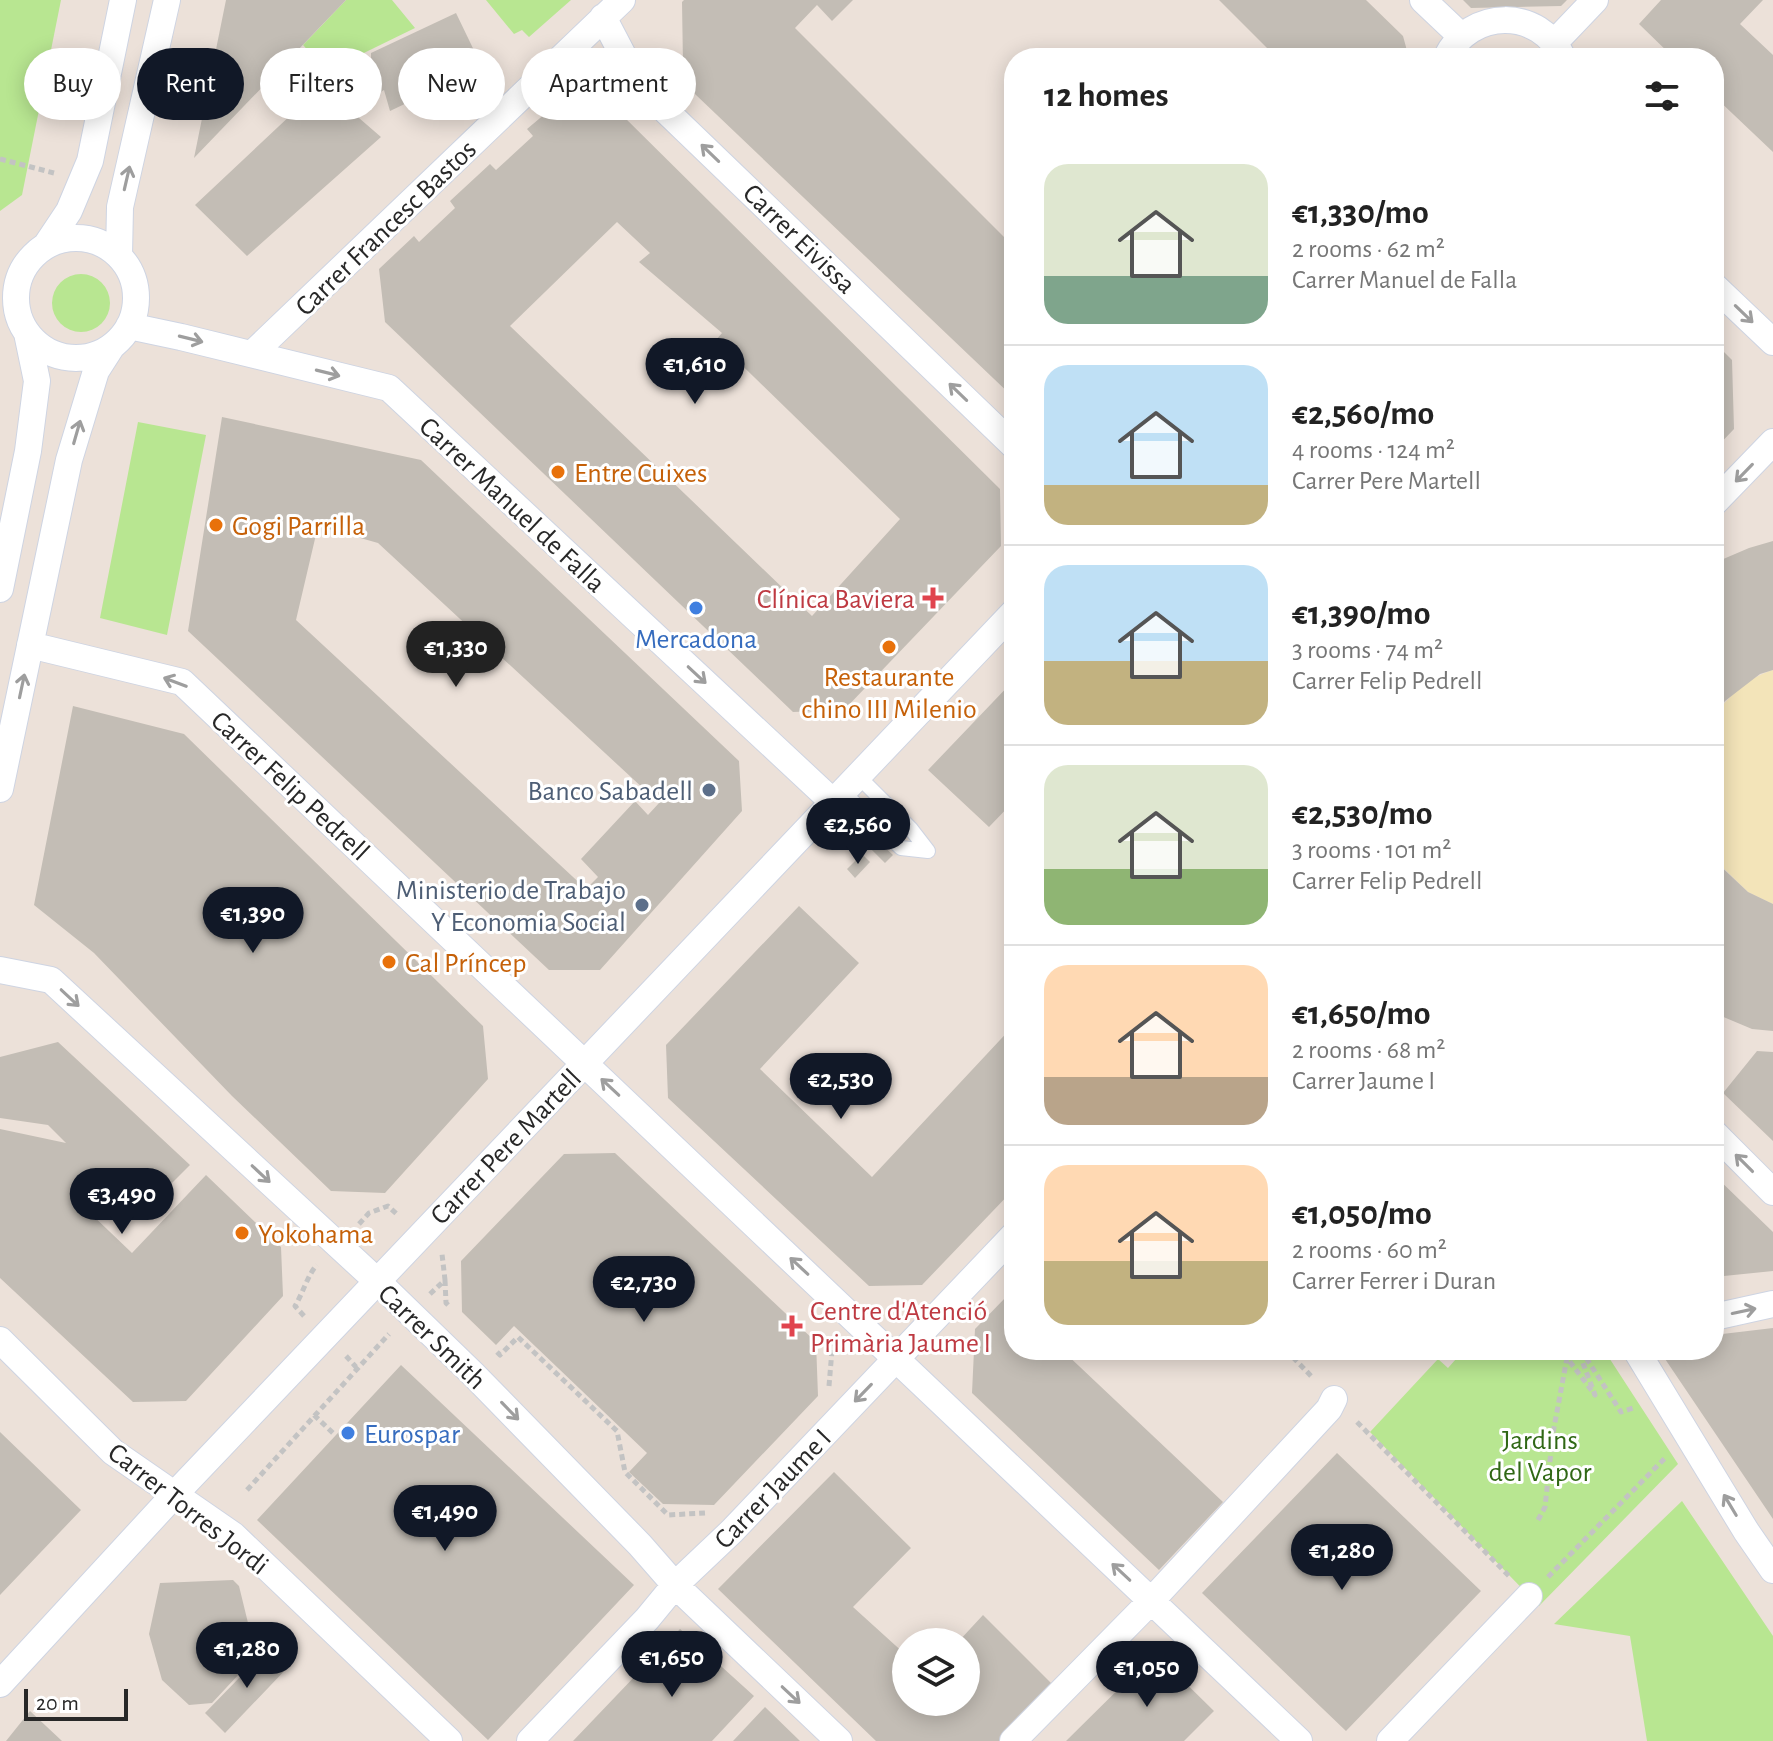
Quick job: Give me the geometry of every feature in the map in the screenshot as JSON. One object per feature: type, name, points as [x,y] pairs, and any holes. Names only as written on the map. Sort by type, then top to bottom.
[{"type":"street","points":[[47,244],[69,211],[90,161],[123,0]]},
{"type":"street","points":[[119,256],[120,207],[167,0]]},
{"type":"street","points":[[1423,0],[1454,47],[1483,23],[1509,19],[1534,26],[1557,48]]},
{"type":"street","points":[[1560,48],[1595,0]]},
{"type":"street","name":"Carrer Francesc Bastos","points":[[252,354],[613,9]]},
{"type":"street","name":"Carrer Eivissa","points":[[613,9],[638,84],[1004,436]]},
{"type":"street","points":[[0,789],[69,460],[96,371],[121,336],[136,299],[129,269],[119,256],[106,245],[90,239],[68,237],[35,252],[8,291],[27,333],[38,345],[65,357],[93,356],[121,336]]},
{"type":"street","points":[[1724,295],[1773,342]]},
{"type":"street","points":[[0,589],[28,451],[37,381],[27,333]]},
{"type":"street","name":"Carrer Manuel de Falla","points":[[121,336],[252,354],[389,388],[844,790]]},
{"type":"street","points":[[1724,493],[1773,442]]},
{"type":"street","name":"Carrer Pere Martell","points":[[0,1684],[174,1495],[1004,622]]},
{"type":"street","name":"Carrer Felip Pedrell","points":[[30,645],[182,682],[1299,1741]]},
{"type":"street","name":"Carrer Smith","points":[[0,970],[51,980],[377,1281],[602,1506],[675,1585],[839,1741]]},
{"type":"street","points":[[1724,1143],[1773,1192]]},
{"type":"street","name":"Carrer Jaume I","points":[[530,1741],[647,1619],[675,1585],[732,1531],[1004,1245]]},
{"type":"street","points":[[1724,1315],[1773,1304]]},
{"type":"street","name":"Carrer Torres Jordi","points":[[0,1340],[113,1452],[233,1535],[449,1741]]},
{"type":"street","points":[[1642,1360],[1773,1570]]},
{"type":"street","points":[[1013,1741],[1151,1601],[1329,1409],[1334,1399]]},
{"type":"street","points":[[1390,1741],[1529,1596]]},
{"type":"lane","points":[[844,790],[911,829],[928,851],[901,848],[844,790]]},
{"type":"path","points":[[0,159],[83,179]]},
{"type":"path","points":[[445,1280],[446,1303],[457,1314]]},
{"type":"path","points":[[828,1394],[832,1350],[857,1321]]},
{"type":"path","points":[[489,1345],[500,1355],[518,1337],[617,1431],[625,1472],[668,1515],[715,1513]]},
{"type":"path","points":[[1296,1360],[1529,1596],[1670,1452]]},
{"type":"path","points":[[1538,1520],[1545,1507],[1553,1433],[1567,1360]]},
{"type":"path","points":[[1569,1360],[1595,1395],[1583,1360]]},
{"type":"path","points":[[1586,1360],[1621,1412],[1640,1406]]},
{"type":"path","points":[[247,1490],[356,1367]]},
{"type":"path","points":[[314,1415],[335,1435]]},
{"type":"green space","points":[[0,0],[61,0],[51,48],[24,48],[24,120],[37,120],[22,195],[0,211]]},
{"type":"green space","points":[[346,0],[392,0],[415,28],[374,48],[306,48],[303,45]]},
{"type":"green space","points":[[486,0],[571,0],[529,37],[522,30],[514,34]]},
{"type":"green space","points":[[81,274],[102,282],[110,303],[102,324],[81,332],[60,324],[52,303],[60,282]]},
{"type":"green space","points":[[138,422],[206,435],[167,635],[100,618]]},
{"type":"green space","name":"Jardins del Vapor","points":[[1437,1360],[1448,1368],[1455,1360],[1610,1360],[1678,1464],[1539,1606],[1370,1432]]},
{"type":"green space","points":[[1682,1501],[1773,1636],[1773,1741],[1647,1741],[1630,1636],[1554,1624]]},
{"type":"sand","points":[[1773,670],[1773,904],[1748,892],[1724,869],[1724,704],[1756,677]]},
{"type":"building","points":[[226,0],[346,0],[300,48],[260,48],[260,89],[244,106],[244,48],[216,48]]},
{"type":"building","points":[[684,0],[853,0],[832,21],[817,5],[795,28],[1004,237],[1004,388],[696,95],[696,48],[683,48]]},
{"type":"building","points":[[1219,0],[1366,0],[1403,36],[1406,48],[1267,48]]},
{"type":"building","points":[[1463,0],[1567,0],[1561,6],[1471,8]]},
{"type":"building","points":[[1661,0],[1763,0],[1740,24],[1773,55],[1773,152],[1724,105],[1724,48],[1664,48],[1639,24]]},
{"type":"building","points":[[456,13],[473,48],[398,48],[398,107],[390,111],[382,91],[382,48]]},
{"type":"building","points":[[202,120],[231,120],[194,158]]},
{"type":"building","points":[[286,120],[361,120],[381,137],[247,256],[195,205]]},
{"type":"building","points":[[538,120],[627,120],[1000,489],[1001,546],[844,710],[793,712],[385,322],[379,269],[414,236],[419,242],[455,208],[450,201],[490,164],[496,170],[533,136],[527,129]],"holes":[[[617,222],[650,253],[639,262],[722,333],[716,340],[900,519],[812,616],[510,326]]]},
{"type":"building","points":[[1724,352],[1732,360],[1734,429],[1724,440]]},
{"type":"building","points":[[222,417],[421,460],[739,761],[742,811],[600,970],[549,970],[188,631]],"holes":[[[318,526],[378,543],[659,803],[648,815],[635,801],[581,859],[598,877],[586,889],[296,620]]]},
{"type":"building","points":[[1773,541],[1773,670],[1760,674],[1724,702],[1724,559]]},
{"type":"building","points":[[1004,690],[1004,811],[989,827],[928,770]]},
{"type":"building","points":[[73,706],[184,734],[483,1026],[488,1079],[385,1193],[331,1191],[232,1096],[94,953],[34,905]]},
{"type":"building","points":[[877,840],[893,855],[885,863],[870,848]]},
{"type":"building","points":[[862,854],[870,862],[855,878],[847,869]]},
{"type":"building","points":[[1724,869],[1748,892],[1773,904],[1773,1031],[1752,1029],[1724,1017]]},
{"type":"building","points":[[799,906],[859,963],[760,1069],[872,1177],[1004,1036],[1004,1199],[922,1285],[869,1286],[668,1098],[666,1045]]},
{"type":"building","points":[[58,1042],[190,1165],[138,1217],[107,1186],[86,1209],[132,1253],[206,1175],[281,1247],[283,1296],[186,1401],[133,1402],[0,1278],[0,1129],[66,1143],[48,1125],[0,1118],[0,1057]]},
{"type":"building","points":[[1757,1051],[1773,1052],[1773,1141],[1724,1094]]},
{"type":"building","points":[[615,1153],[816,1342],[818,1396],[714,1505],[663,1504],[629,1472],[647,1453],[514,1326],[496,1345],[462,1312],[461,1261],[564,1154]]},
{"type":"building","points":[[1724,1185],[1773,1232],[1773,1271],[1724,1276]]},
{"type":"building","points":[[1004,1299],[1004,1360],[1073,1360],[1223,1502],[1159,1570],[972,1393],[975,1329]]},
{"type":"building","points":[[1773,1328],[1773,1519],[1666,1360],[1724,1360],[1724,1334]]},
{"type":"building","points":[[401,1365],[634,1585],[488,1740],[257,1520]]},
{"type":"building","points":[[0,1432],[81,1510],[0,1595]]},
{"type":"building","points":[[1337,1453],[1481,1591],[1346,1731],[1202,1593]]},
{"type":"building","points":[[834,1472],[911,1548],[853,1607],[892,1642],[892,1716],[980,1716],[980,1628],[971,1628],[983,1615],[1054,1686],[1003,1741],[876,1741],[718,1589]]},
{"type":"building","points":[[233,1580],[239,1586],[249,1627],[240,1673],[212,1703],[189,1705],[162,1680],[149,1634],[160,1583]]},
{"type":"building","points":[[680,1629],[754,1696],[712,1741],[573,1741]]},
{"type":"building","points":[[269,1647],[289,1666],[225,1733],[205,1713]]},
{"type":"building","points":[[1155,1653],[1214,1711],[1184,1741],[1066,1741]]},
{"type":"building","points":[[765,1707],[800,1741],[733,1741]]},
{"type":"building","points":[[30,1711],[62,1741],[6,1741]]},
{"type":"place","name":"Entre Cuixes","points":[[558,472]]},
{"type":"place","name":"Gogi Parrilla","points":[[216,525]]},
{"type":"place","name":"Clínica Baviera","points":[[933,598]]},
{"type":"place","name":"Mercadona","points":[[696,608]]},
{"type":"place","name":"Restaurante chino III Milenio","points":[[889,647]]},
{"type":"place","name":"Banco Sabadell","points":[[709,790]]},
{"type":"place","name":"Ministerio de Trabajo Y Economia Social","points":[[642,905]]},
{"type":"place","name":"Cal Príncep","points":[[389,962]]},
{"type":"place","name":"Yokohama","points":[[242,1233]]},
{"type":"place","name":"Centre d'Atenció Primària Jaume I","points":[[792,1326]]},
{"type":"place","name":"Eurospar","points":[[348,1433]]}]
